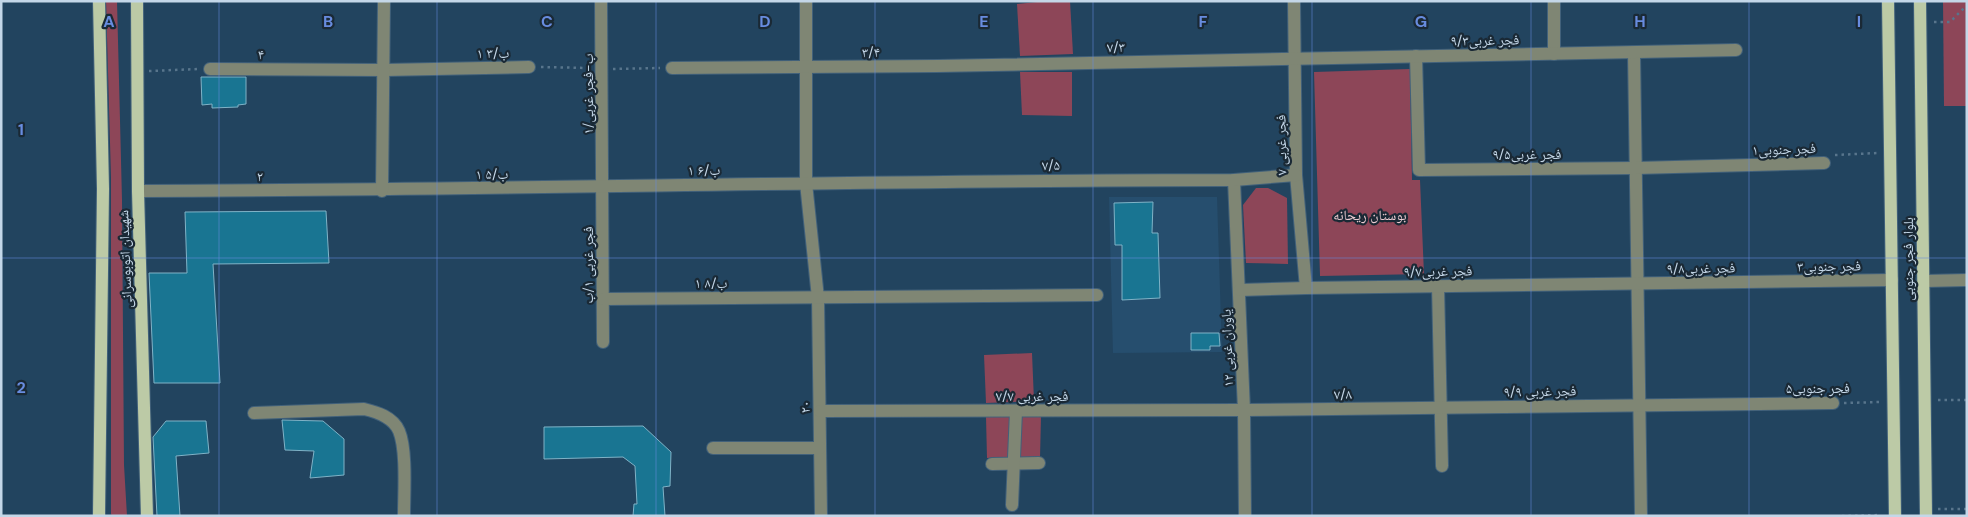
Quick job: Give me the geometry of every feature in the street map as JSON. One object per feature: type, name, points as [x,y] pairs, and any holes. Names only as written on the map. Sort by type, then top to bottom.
[{"type":"main road","name":"شهیدان اتوبوسرانی","points":[[98,1],[103,189],[99,516]]},
{"type":"main road","name":"شهیدان اتوبوسرانی","points":[[137,1],[138,191],[147,516]]},
{"type":"main road","name":"بلوار فجر جنوبی","points":[[1888,1],[1895,515]]},
{"type":"main road","name":"بلوار فجر جنوبی","points":[[1920,1],[1926,512]]},
{"type":"street","points":[[382,190],[384,1]]},
{"type":"street","name":"۱/ب-فجر غربی","points":[[601,1],[603,187]]},
{"type":"street","name":"۲۰","points":[[806,1],[806,183],[818,298],[821,516]]},
{"type":"street","name":"۷ فجر غربی","points":[[1294,1],[1296,175],[1306,288]]},
{"type":"street","points":[[1554,1],[1554,54]]},
{"type":"street","name":"فجر غربی۹/۳","points":[[1295,59],[1736,50]]},
{"type":"street","points":[[1634,53],[1641,516]]},
{"type":"street","name":"فجر غربی۹/۵","points":[[1416,56],[1419,170],[1636,168]]},
{"type":"street","name":"۷/۳","points":[[937,66],[1295,59]]},
{"type":"street","name":"۳/۴","points":[[672,68],[937,66]]},
{"type":"street","name":"۱ ب/۳","points":[[384,70],[529,67]]},
{"type":"street","name":"۴","points":[[210,68],[384,70]]},
{"type":"street","name":"فجر جنوبی۱","points":[[1636,168],[1824,163]]},
{"type":"street","name":"۷/۵","points":[[806,183],[1234,180],[1296,175]]},
{"type":"street","name":"۱۲ یاوران غربی","points":[[1234,180],[1244,410],[1245,516]]},
{"type":"street","name":"۱ ب/۶","points":[[603,187],[806,183]]},
{"type":"street","name":"۱ ب/۵","points":[[382,190],[603,187]]},
{"type":"street","name":"فجر غربی ۱/ب","points":[[603,187],[603,342]]},
{"type":"street","name":"۲","points":[[138,191],[382,190]]},
{"type":"street","name":"فجر جنوبی۳","points":[[1765,282],[1892,280]]},
{"type":"street","points":[[1924,281],[1967,280]]},
{"type":"street","name":"فجر غربی۹/۸","points":[[1638,284],[1765,282]]},
{"type":"street","name":"فجر غربی۹/۷","points":[[1240,290],[1638,284]]},
{"type":"street","points":[[1438,286],[1442,466]]},
{"type":"street","name":"۱ ب/۸","points":[[603,299],[1097,295]]},
{"type":"street","name":"فجر جنوبی۵","points":[[1640,405],[1833,403]]},
{"type":"street","name":"۹/۹ فجر غربی","points":[[1442,407],[1640,405]]},
{"type":"street","name":"۷/۸","points":[[1244,410],[1442,407]]},
{"type":"street","points":[[254,413],[364,409],[379,412],[385,416],[399,430],[402,448],[404,516]]},
{"type":"street","name":"۷/۷ فجر غربی","points":[[820,411],[1244,410]]},
{"type":"street","points":[[1012,505],[1016,411]]},
{"type":"street","points":[[713,448],[820,448]]},
{"type":"street","points":[[992,464],[1040,463]]},
{"type":"path","points":[[1920,23],[1950,22],[1967,5]]},
{"type":"path","points":[[529,67],[672,68]]},
{"type":"path","points":[[138,71],[210,68]]},
{"type":"path","name":"فجر جنوبی۱","points":[[1824,163],[1824,156],[1890,153]]},
{"type":"path","points":[[1925,400],[1967,400]]},
{"type":"path","name":"فجر جنوبی۵","points":[[1833,403],[1893,402]]},
{"type":"path","points":[[1926,512],[1967,509]]},
{"type":"path","points":[[1842,516],[1895,515]]},
{"type":"shaded area","points":[[1109,197],[1217,197],[1222,352],[1113,353]]},
{"type":"green space","points":[[106,1],[117,1],[122,200],[124,465],[127,516],[112,516],[111,514],[111,178]]},
{"type":"green space","points":[[1070,1],[1073,54],[1020,56],[1017,4]]},
{"type":"green space","points":[[1943,1],[1967,1],[1967,106],[1944,106]]},
{"type":"green space","name":"بوستان ریحانه","points":[[1410,69],[1412,180],[1420,180],[1424,274],[1320,276],[1314,72]]},
{"type":"green space","points":[[1020,72],[1072,72],[1072,116],[1022,115]]},
{"type":"green space","points":[[1256,188],[1268,188],[1287,198],[1288,264],[1246,263],[1243,205]]},
{"type":"green space","points":[[1032,353],[1034,401],[986,403],[984,355]]},
{"type":"green space","points":[[1009,416],[1009,457],[987,458],[986,417]]},
{"type":"green space","points":[[1020,416],[1041,416],[1040,458],[1019,458]]},
{"type":"building","points":[[201,77],[246,77],[246,104],[238,105],[238,107],[212,108],[212,104],[202,105]]},
{"type":"building","points":[[1153,202],[1152,233],[1158,233],[1160,298],[1122,300],[1122,245],[1115,245],[1114,203]]},
{"type":"building","points":[[326,211],[329,263],[213,264],[220,383],[154,383],[149,273],[187,273],[185,212]]},
{"type":"building","points":[[1191,333],[1219,333],[1220,346],[1210,346],[1210,350],[1191,350]]},
{"type":"building","points":[[282,420],[323,421],[344,439],[344,475],[310,478],[314,451],[285,450]]},
{"type":"building","points":[[166,421],[206,421],[209,453],[176,456],[180,516],[157,516],[153,437]]},
{"type":"building","points":[[643,426],[671,452],[670,486],[663,487],[665,516],[633,516],[634,504],[637,504],[635,466],[623,457],[544,459],[544,427]]}]
